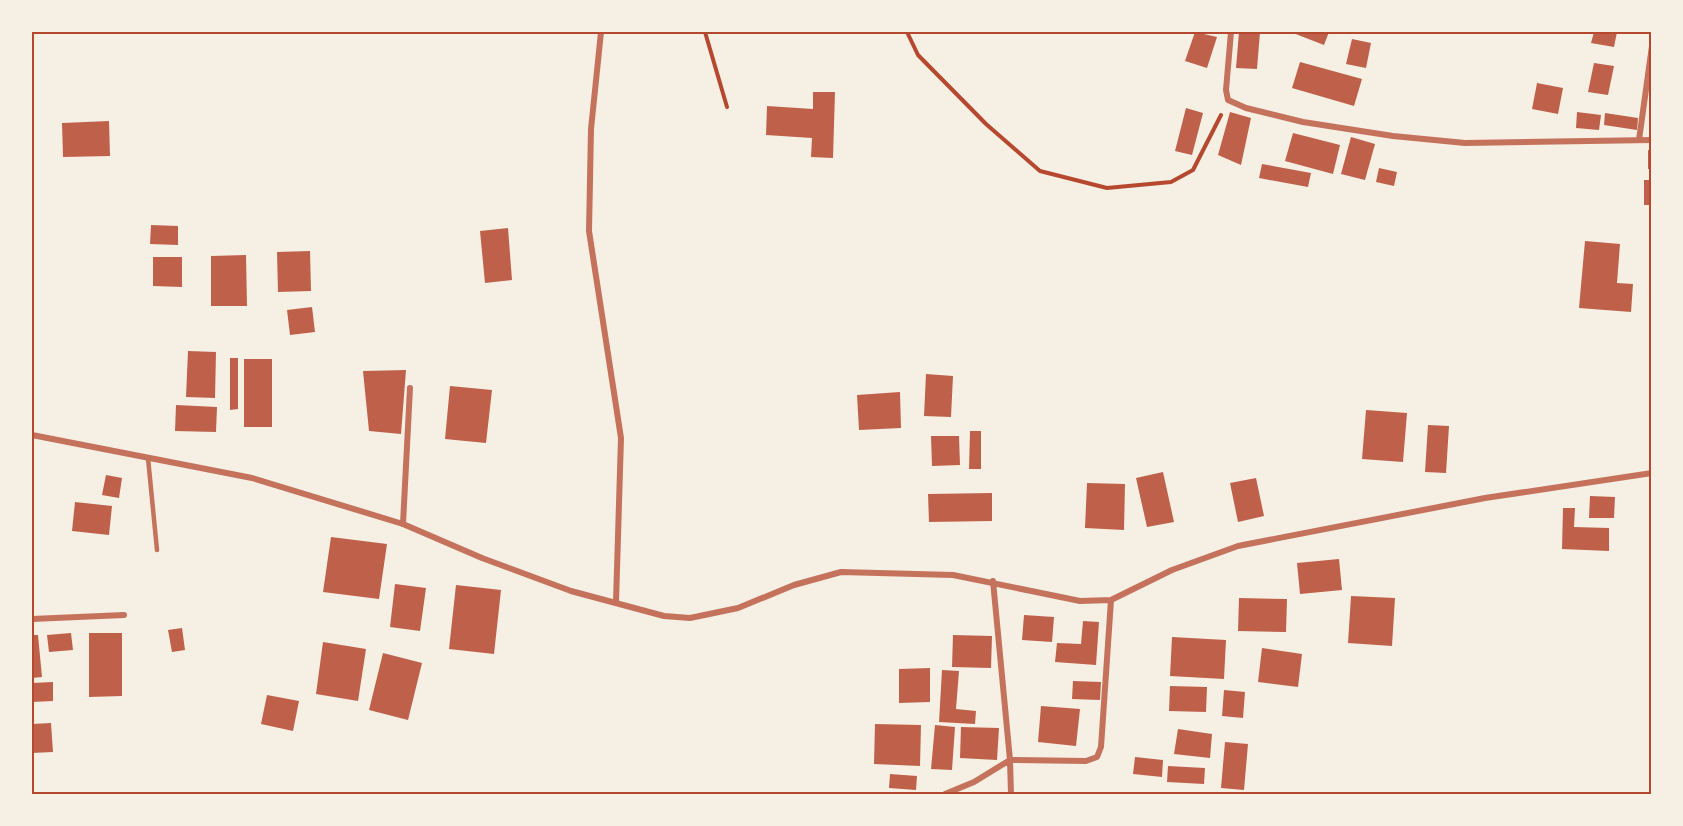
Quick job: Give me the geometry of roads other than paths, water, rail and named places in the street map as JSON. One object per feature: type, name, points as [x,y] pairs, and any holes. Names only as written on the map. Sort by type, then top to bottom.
[{"type":"street","points":[[601,32],[591,129],[589,231],[621,438],[616,602]]},
{"type":"street","points":[[1231,32],[1225,82],[1228,100],[1246,108],[1303,123],[1465,143],[1652,140]]},
{"type":"street","points":[[1639,140],[1652,46]]},
{"type":"street","points":[[403,524],[410,388]]},
{"type":"street","points":[[32,435],[252,478],[403,524],[482,558],[571,591],[664,616],[690,618],[738,608],[803,582],[841,572],[953,575],[993,581],[1080,601],[1111,600],[1172,570],[1238,546],[1485,498],[1652,473]]},
{"type":"street","points":[[993,581],[1010,760],[1011,795]]},
{"type":"street","points":[[945,795],[974,782],[1010,760],[1086,761],[1097,757],[1101,747],[1111,600]]},
{"type":"street","points":[[32,618],[124,615]]},
{"type":"lane","points":[[148,458],[157,550]]}]
